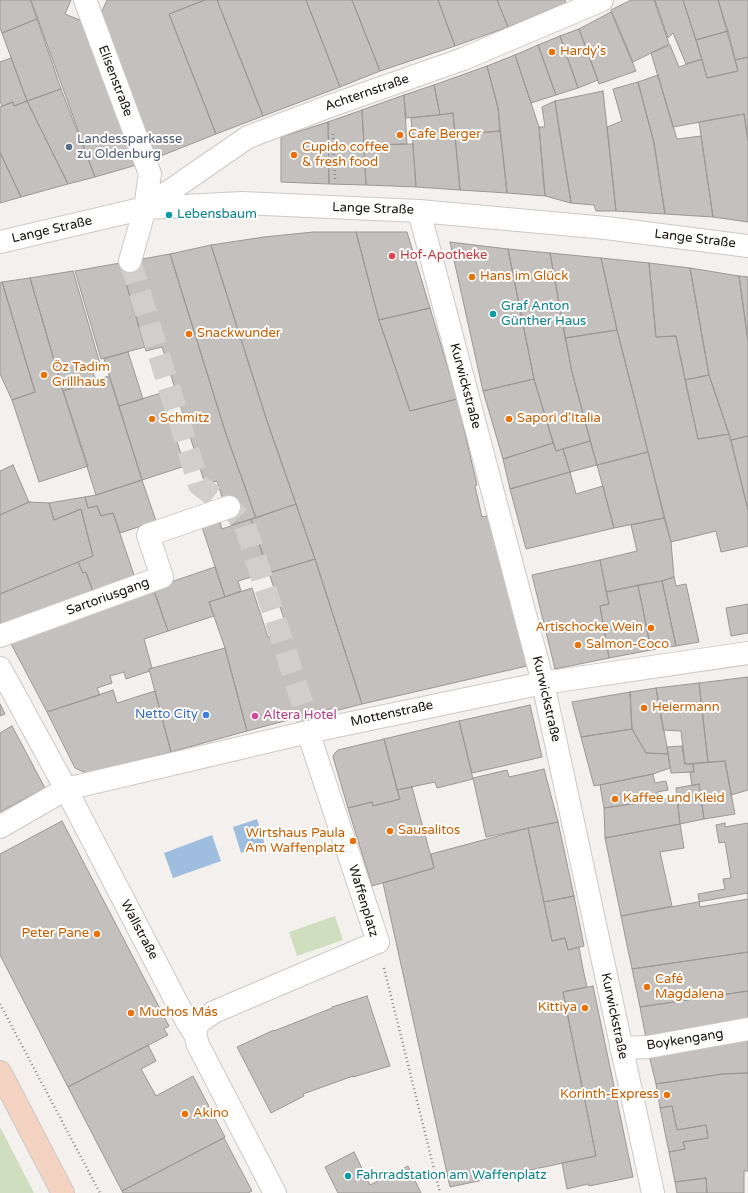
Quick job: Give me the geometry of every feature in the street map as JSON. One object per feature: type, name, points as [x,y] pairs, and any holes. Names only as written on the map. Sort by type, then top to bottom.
[{"type":"main road","points":[[0,1072],[63,1193]]},
{"type":"street","name":"Elisenstraße","points":[[85,0],[150,174],[145,208],[130,261]]},
{"type":"street","name":"Achternstraße","points":[[145,208],[248,136],[463,59],[602,0]]},
{"type":"street","name":"Lange Straße","points":[[0,242],[145,208],[242,204],[419,211],[606,228],[748,246]]},
{"type":"street","name":"Kurwickstraße","points":[[419,211],[543,683],[653,1193]]},
{"type":"street","name":"Sartoriusgang","points":[[0,636],[162,577],[148,535],[228,507]]},
{"type":"street","name":"Mottenstraße","points":[[0,827],[66,790],[308,732],[543,683],[748,653]]},
{"type":"street","name":"Wallstraße","points":[[0,668],[66,790],[187,1022],[195,1034],[198,1045],[275,1193]]},
{"type":"street","name":"Waffenplatz","points":[[195,1034],[198,1023],[214,1012],[378,942],[308,732]]},
{"type":"street","name":"Boykengang","points":[[621,1048],[648,1047],[748,1029]]},
{"type":"path","points":[[330,106],[332,120],[335,208]]},
{"type":"path","points":[[378,942],[440,1193]]},
{"type":"path","points":[[0,1004],[100,1193]]},
{"type":"green space","points":[[335,916],[343,940],[297,956],[289,932]]},
{"type":"green space","points":[[0,1127],[34,1193],[0,1193]]},
{"type":"water","points":[[257,819],[265,845],[241,853],[233,827]]},
{"type":"water","points":[[212,835],[221,861],[173,878],[164,853]]},
{"type":"building","points":[[0,0],[30,0],[37,19],[2,33],[0,28]]},
{"type":"building","points":[[31,0],[71,0],[65,14],[87,23],[140,164],[95,177]]},
{"type":"building","points":[[107,0],[205,0],[169,14],[216,134],[153,159],[98,20]]},
{"type":"building","points":[[205,0],[217,0],[263,116],[216,134],[169,14]]},
{"type":"building","points":[[217,0],[306,0],[340,87],[263,116]]},
{"type":"building","points":[[306,0],[352,0],[380,71],[340,87]]},
{"type":"building","points":[[352,0],[438,0],[455,46],[380,71]]},
{"type":"building","points":[[438,0],[497,0],[508,27],[455,46]]},
{"type":"building","points":[[497,0],[565,0],[566,3],[508,27]]},
{"type":"building","points":[[631,0],[654,0],[669,44],[633,62],[611,10]]},
{"type":"building","points":[[655,0],[683,0],[702,59],[686,64],[673,33],[668,38]]},
{"type":"building","points":[[683,0],[718,0],[728,31],[696,40]]},
{"type":"building","points":[[718,0],[748,0],[748,57],[735,60]]},
{"type":"building","points":[[611,12],[636,71],[599,84],[579,29]]},
{"type":"building","points":[[37,19],[61,89],[27,101],[2,33]]},
{"type":"building","points":[[579,29],[598,80],[578,88],[560,36]]},
{"type":"building","points":[[728,31],[738,71],[707,78],[696,40]]},
{"type":"building","points":[[560,36],[578,88],[556,95],[538,45]]},
{"type":"building","points":[[538,45],[556,95],[531,103],[515,55]]},
{"type":"building","points":[[670,45],[679,67],[702,59],[707,78],[738,71],[735,60],[748,57],[748,141],[744,114],[673,127],[651,53]]},
{"type":"building","points":[[515,55],[539,127],[545,196],[507,193],[498,108],[487,66]]},
{"type":"building","points":[[11,58],[27,101],[14,106],[13,102],[2,106],[0,101],[0,62]]},
{"type":"building","points":[[487,66],[498,108],[500,131],[455,135],[453,113],[440,115],[434,85]]},
{"type":"building","points":[[658,75],[677,139],[701,136],[713,217],[665,214],[654,143],[638,82]]},
{"type":"building","points":[[638,82],[654,143],[665,214],[616,211],[607,127],[622,121],[613,89]]},
{"type":"building","points":[[434,85],[440,115],[406,118],[404,95]]},
{"type":"building","points":[[61,89],[95,177],[68,184],[27,101]]},
{"type":"building","points":[[603,91],[616,211],[596,211],[594,205],[571,203],[555,101]]},
{"type":"building","points":[[404,95],[407,144],[364,145],[362,110]]},
{"type":"building","points":[[27,101],[68,184],[21,197],[0,152],[0,107],[13,102],[14,106]]},
{"type":"building","points":[[555,101],[571,203],[545,196],[539,127],[545,127],[542,107]]},
{"type":"building","points":[[362,110],[366,185],[329,184],[328,122]]},
{"type":"building","points":[[453,113],[460,190],[416,187],[411,118]]},
{"type":"building","points":[[744,114],[748,141],[748,222],[713,217],[699,122]]},
{"type":"building","points":[[328,122],[329,184],[281,182],[281,137]]},
{"type":"building","points":[[500,131],[507,193],[460,190],[455,135]]},
{"type":"building","points":[[413,144],[416,187],[366,185],[364,145]]},
{"type":"building","points":[[0,153],[21,197],[0,203]]},
{"type":"building","points":[[313,232],[356,232],[379,320],[410,411],[457,399],[477,485],[475,486],[482,517],[490,515],[527,666],[362,704],[315,559],[267,421],[211,245],[264,237]]},
{"type":"building","points":[[356,232],[407,232],[430,308],[379,320]]},
{"type":"building","name":"Graf Anton Günther Haus","points":[[450,242],[508,249],[534,379],[483,391]]},
{"type":"building","points":[[211,245],[267,421],[296,504],[256,518],[226,434],[170,254]]},
{"type":"building","points":[[508,249],[550,253],[572,372],[590,441],[556,451],[534,379]]},
{"type":"building","points":[[550,253],[601,258],[617,330],[565,338]]},
{"type":"building","points":[[170,254],[226,434],[256,518],[231,525],[217,481],[205,484],[162,347],[146,351],[120,263]]},
{"type":"building","points":[[601,258],[649,263],[656,337],[676,336],[698,439],[729,434],[748,510],[748,546],[721,552],[716,531],[671,542],[617,330]]},
{"type":"building","points":[[120,263],[145,347],[101,359],[75,271]]},
{"type":"building","points":[[649,263],[690,268],[709,375],[685,380],[676,336],[656,337]]},
{"type":"building","points":[[690,268],[739,276],[748,341],[748,436],[731,440],[709,375]]},
{"type":"building","points":[[73,271],[101,367],[92,370],[96,380],[63,391],[30,278]]},
{"type":"building","points":[[739,276],[748,277],[748,341]]},
{"type":"building","name":"Öz Tadim Grillhaus","points":[[30,278],[61,384],[88,466],[39,482],[12,400],[35,392],[2,282]]},
{"type":"building","points":[[2,282],[35,392],[12,400],[0,374],[0,283]]},
{"type":"building","points":[[430,308],[457,399],[410,411],[379,320]]},
{"type":"building","points":[[617,330],[648,452],[597,465],[572,372],[565,338]]},
{"type":"building","points":[[128,352],[143,399],[119,406],[104,359]]},
{"type":"building","points":[[709,375],[729,434],[698,439],[685,380]]},
{"type":"building","points":[[109,376],[142,480],[96,495],[63,391]]},
{"type":"building","points":[[534,379],[553,443],[503,459],[483,391]]},
{"type":"building","points":[[161,393],[185,466],[142,480],[119,406]]},
{"type":"building","points":[[748,436],[748,510],[731,440]]},
{"type":"building","points":[[590,441],[597,465],[570,472],[563,449]]},
{"type":"building","points":[[553,443],[556,451],[563,449],[570,472],[510,489],[503,459]]},
{"type":"building","points":[[648,452],[664,518],[614,528],[597,465]]},
{"type":"building","points":[[13,465],[29,502],[0,515],[0,471]]},
{"type":"building","points":[[570,472],[576,494],[603,486],[614,528],[526,549],[510,489]]},
{"type":"building","points":[[142,480],[156,521],[120,533],[113,513],[101,516],[97,506],[88,508],[85,497],[96,495]]},
{"type":"building","points":[[85,497],[88,508],[97,506],[101,516],[113,513],[135,578],[93,592],[86,572],[83,573],[78,562],[93,556],[81,509],[54,520],[49,503]]},
{"type":"building","points":[[29,502],[49,503],[54,520],[81,509],[93,556],[0,594],[0,515]]},
{"type":"building","points":[[296,504],[315,559],[269,573],[251,519]]},
{"type":"building","points":[[664,518],[671,542],[674,577],[662,581],[606,592],[600,560],[637,551],[631,525]]},
{"type":"building","points":[[251,519],[268,572],[238,581],[241,591],[225,597],[202,527],[220,522],[222,529]]},
{"type":"building","points":[[315,559],[362,704],[335,711],[334,708],[247,731],[225,648],[209,602],[252,588],[268,637],[288,631],[269,573]]},
{"type":"building","points":[[600,560],[609,604],[600,606],[609,658],[555,669],[532,575]]},
{"type":"building","points":[[78,562],[83,573],[86,572],[93,592],[0,625],[0,594]]},
{"type":"building","points":[[215,567],[225,597],[209,602],[214,616],[168,631],[153,588]]},
{"type":"building","points":[[674,577],[676,586],[686,584],[699,642],[676,646],[662,581]]},
{"type":"building","points":[[662,581],[676,646],[651,650],[638,585]]},
{"type":"building","points":[[638,585],[651,650],[609,658],[600,606],[609,604],[606,592]]},
{"type":"building","points":[[153,588],[168,631],[144,639],[152,668],[149,669],[150,671],[126,679],[124,672],[110,676],[112,683],[97,688],[100,695],[47,712],[8,638]]},
{"type":"building","points":[[748,604],[748,633],[731,636],[726,608]]},
{"type":"building","points":[[225,648],[247,731],[171,752],[149,669]]},
{"type":"building","points":[[748,677],[748,790],[731,795],[725,761],[708,762],[699,683]]},
{"type":"building","points":[[699,683],[708,762],[685,764],[681,731],[663,730],[656,688]]},
{"type":"building","points":[[656,688],[668,754],[646,753],[632,729],[630,692]]},
{"type":"building","points":[[113,690],[117,703],[155,691],[171,752],[86,773],[75,768],[47,712]]},
{"type":"building","points":[[630,692],[632,729],[581,737],[572,702]]},
{"type":"building","points":[[0,704],[5,714],[0,716]]},
{"type":"building","points":[[530,705],[542,757],[472,773],[459,721]]},
{"type":"building","points":[[459,721],[473,779],[437,788],[435,782],[397,790],[384,739]]},
{"type":"building","points":[[12,726],[45,788],[0,812],[0,733]]},
{"type":"building","points":[[632,729],[646,753],[668,754],[670,768],[653,774],[594,786],[581,737]]},
{"type":"building","points":[[384,739],[400,799],[373,806],[372,802],[348,808],[333,757],[334,754],[338,750]]},
{"type":"building","points":[[682,746],[685,764],[693,764],[694,772],[671,773],[667,747]]},
{"type":"building","points":[[725,761],[735,814],[704,819],[699,784],[692,786],[690,772],[694,772],[693,764]]},
{"type":"building","points":[[544,769],[558,822],[486,837],[473,778],[507,770],[509,777]]},
{"type":"building","points":[[653,774],[655,783],[666,781],[668,790],[657,792],[659,800],[604,808],[600,785]]},
{"type":"building","points":[[699,784],[704,819],[680,824],[676,788]]},
{"type":"building","name":"Sausalitos","points":[[412,787],[434,868],[372,886],[348,808],[372,802],[373,806],[400,799],[397,790]]},
{"type":"building","points":[[677,797],[680,824],[605,838],[604,808]]},
{"type":"building","points":[[62,821],[169,1026],[164,1029],[168,1035],[68,1087],[0,955],[0,854]]},
{"type":"building","points":[[558,822],[574,896],[544,902],[528,828]]},
{"type":"building","points":[[725,823],[725,827],[748,823],[748,899],[700,907],[698,894],[725,889],[723,879],[731,878],[725,842],[719,843],[716,825]]},
{"type":"building","points":[[680,824],[684,848],[660,852],[672,906],[621,916],[605,838]]},
{"type":"building","points":[[528,828],[552,941],[565,938],[568,950],[579,947],[587,987],[563,992],[596,1156],[450,1187],[383,883],[434,868],[431,854]]},
{"type":"building","points":[[748,893],[748,952],[632,969],[621,916]]},
{"type":"building","points":[[574,896],[584,946],[568,950],[565,938],[552,941],[544,902]]},
{"type":"building","points":[[748,952],[748,991],[640,1007],[632,969]]},
{"type":"building","points":[[593,986],[633,1177],[567,1189],[562,1163],[596,1156],[563,992]]},
{"type":"building","points":[[748,991],[748,1023],[646,1038],[640,1007]]},
{"type":"building","points":[[367,996],[390,1066],[353,1076],[303,1094],[304,1096],[271,1113],[237,1047],[274,1030],[332,1007]]},
{"type":"building","points":[[748,1040],[748,1073],[722,1074],[656,1084],[649,1055]]},
{"type":"building","points":[[148,1045],[156,1061],[141,1069],[156,1096],[193,1076],[225,1137],[122,1191],[68,1087]]},
{"type":"building","points":[[748,1073],[748,1171],[744,1171],[744,1193],[707,1193],[706,1178],[675,1182],[669,1152],[685,1149],[683,1142],[708,1138],[706,1125],[677,1130],[672,1106],[660,1108],[656,1084],[722,1074]]},
{"type":"building","points":[[672,1106],[677,1130],[706,1125],[708,1138],[683,1142],[685,1149],[669,1152],[660,1108]]},
{"type":"building","points":[[224,1138],[252,1191],[248,1193],[123,1193],[122,1191]]},
{"type":"building","name":"Fahrradstation am Waffenplatz","points":[[354,1152],[370,1185],[408,1166],[421,1193],[338,1193],[325,1167]]},
{"type":"building","points":[[706,1178],[707,1193],[677,1193],[675,1182]]},
{"type":"tunnel","points":[[130,261],[199,485],[229,507],[244,522],[307,718],[308,732]]},
{"type":"place","name":"Hardy's","points":[[552,52]]},
{"type":"place","name":"Cafe Berger","points":[[400,135]]},
{"type":"place","name":"Landessparkasse zu Oldenburg","points":[[69,147]]},
{"type":"place","name":"Cupido coffee & fresh food","points":[[294,155]]},
{"type":"place","name":"Lebensbaum","points":[[169,215]]},
{"type":"place","name":"Hof-Apotheke","points":[[392,256]]},
{"type":"place","name":"Hans im Glück","points":[[472,277]]},
{"type":"place","name":"Graf Anton Günther Haus","points":[[493,314]]},
{"type":"place","name":"Snackwunder","points":[[189,334]]},
{"type":"place","name":"Öz Tadim Grillhaus","points":[[44,375]]},
{"type":"place","name":"Schmitz","points":[[152,419]]},
{"type":"place","name":"Sapori d'Italia","points":[[509,419]]},
{"type":"place","name":"Artischocke Wein","points":[[651,628]]},
{"type":"place","name":"Salmon-Coco","points":[[578,645]]},
{"type":"place","name":"Heiermann","points":[[644,708]]},
{"type":"place","name":"Netto City","points":[[206,715]]},
{"type":"place","name":"Altera Hotel","points":[[255,716]]},
{"type":"place","name":"Kaffee und Kleid","points":[[615,799]]},
{"type":"place","name":"Sausalitos","points":[[390,831]]},
{"type":"place","name":"Wirtshaus Paula Am Waffenplatz","points":[[353,841]]},
{"type":"place","name":"Peter Pane","points":[[97,934]]},
{"type":"place","name":"Café Magdalena","points":[[647,987]]},
{"type":"place","name":"Kittiya","points":[[585,1008]]},
{"type":"place","name":"Muchos Más","points":[[131,1013]]},
{"type":"place","name":"Korinth-Express","points":[[667,1095]]},
{"type":"place","name":"Akino","points":[[185,1114]]},
{"type":"place","name":"Fahrradstation am Waffenplatz","points":[[348,1176]]}]
